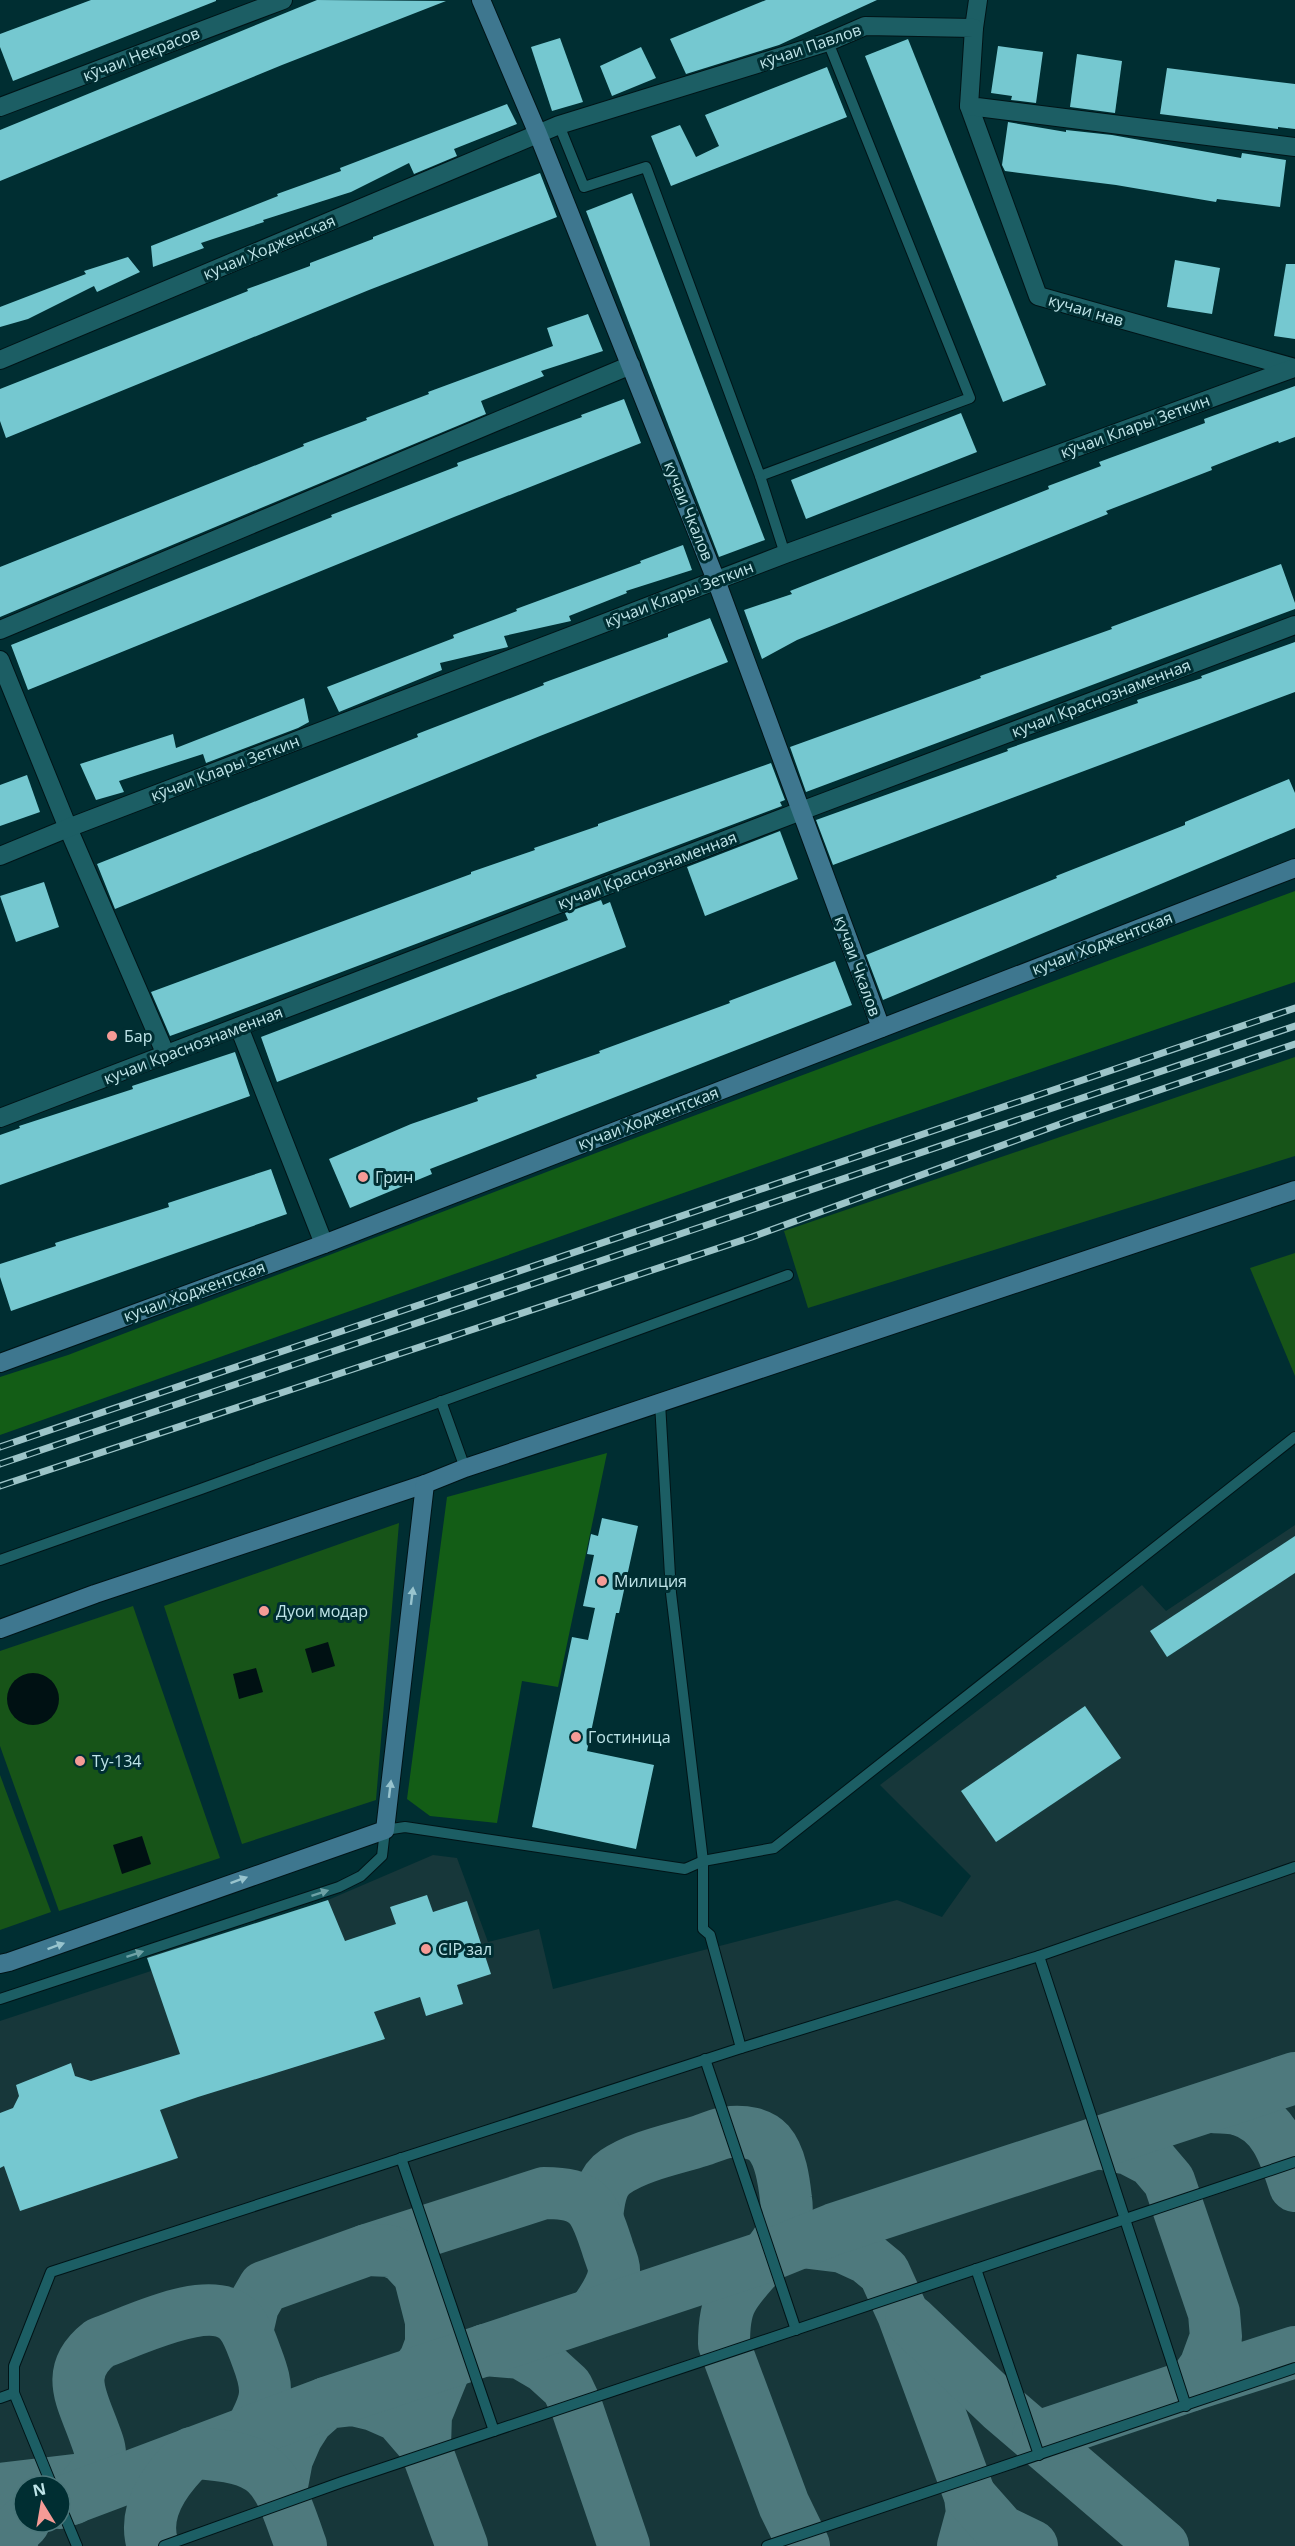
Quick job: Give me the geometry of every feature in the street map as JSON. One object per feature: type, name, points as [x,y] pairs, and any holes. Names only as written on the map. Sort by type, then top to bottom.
[{"type":"street","name":"кӯчаи Некрасов","points":[[0,107],[283,0]]},
{"type":"street","name":"кучаи Чкалов","points":[[481,0],[538,134],[716,580],[881,1028]]},
{"type":"street","points":[[978,0],[969,106],[1295,147]]},
{"type":"street","name":"кӯчаи Павлов","points":[[538,134],[559,125],[828,42],[865,26],[974,28]]},
{"type":"street","name":"кучаи нав","points":[[969,106],[1038,296],[1294,368]]},
{"type":"street","name":"кучаи Ходженская","points":[[0,360],[538,134]]},
{"type":"street","points":[[0,630],[631,365]]},
{"type":"street","name":"кӯчаи Клары Зеткин","points":[[0,856],[716,580],[1294,368]]},
{"type":"street","name":"кучаи Краснознаменная","points":[[0,1118],[801,811],[1295,625]]},
{"type":"street","points":[[0,660],[68,828],[166,1055]]},
{"type":"street","name":"кучаи Ходжентская","points":[[0,1363],[324,1244],[1295,868]]},
{"type":"street","points":[[239,1027],[324,1244]]},
{"type":"street","points":[[0,1629],[425,1484],[465,1468],[1295,1190]]},
{"type":"street","points":[[0,1964],[385,1830],[425,1484]]},
{"type":"lane","points":[[760,476],[970,398],[828,42]]},
{"type":"lane","points":[[559,125],[584,187],[646,167],[760,476],[785,554]]},
{"type":"lane","points":[[0,1560],[789,1275]]},
{"type":"lane","points":[[441,1401],[465,1468]]},
{"type":"lane","points":[[660,1403],[671,1593],[703,1861],[703,1929],[710,1935],[741,2048]]},
{"type":"lane","points":[[0,1999],[339,1887],[361,1876],[382,1856],[385,1830],[405,1827],[685,1869],[703,1861],[774,1848],[1295,1437]]},
{"type":"lane","points":[[47,2474],[14,2393],[14,2366],[51,2272],[705,2059],[1039,1956],[1295,1867]]},
{"type":"lane","points":[[1039,1956],[1186,2406]]},
{"type":"lane","points":[[705,2059],[796,2330]]},
{"type":"lane","points":[[401,2158],[494,2431]]},
{"type":"lane","points":[[164,2546],[342,2482],[1295,2162]]},
{"type":"lane","points":[[976,2269],[1039,2455]]},
{"type":"lane","points":[[767,2546],[1295,2368]]},
{"type":"lane","points":[[0,2398],[14,2393]]},
{"type":"shaded area","points":[[1295,1525],[1295,2546],[0,2546],[0,2021],[151,1971],[147,1957],[328,1900],[433,1855],[457,1858],[488,1942],[539,1929],[553,1989],[897,1900],[942,1917],[971,1876],[880,1785],[1142,1585],[1166,1611]]},
{"type":"shaded area","points":[[328,1642],[335,1666],[312,1673],[305,1649]]},
{"type":"shaded area","points":[[256,1668],[263,1692],[239,1699],[233,1674]]},
{"type":"shaded area","points":[[28,1673],[38,1673],[52,1680],[59,1699],[52,1718],[38,1725],[28,1725],[18,1721],[11,1714],[7,1704],[7,1694],[11,1684],[18,1677]]},
{"type":"shaded area","points":[[142,1836],[151,1864],[122,1874],[113,1845]]},
{"type":"green space","points":[[1295,891],[1295,982],[867,1128],[0,1435],[0,1377],[68,1355],[664,1127]]},
{"type":"green space","points":[[1295,1057],[1295,1156],[808,1308],[784,1231]]},
{"type":"green space","points":[[1295,1253],[1295,1376],[1250,1268]]},
{"type":"green space","points":[[607,1453],[558,1687],[522,1681],[497,1823],[430,1816],[407,1799],[447,1497]]},
{"type":"green space","points":[[399,1523],[376,1800],[242,1844],[164,1606]]},
{"type":"green space","points":[[133,1606],[220,1858],[59,1911],[0,1746],[0,1651]]},
{"type":"green space","points":[[0,1775],[51,1912],[0,1930]]},
{"type":"building","points":[[91,0],[216,1],[13,81],[0,47],[0,34]]},
{"type":"building","points":[[317,0],[446,1],[282,65],[0,181],[0,130]]},
{"type":"building","points":[[766,0],[877,0],[779,45],[686,74],[670,39]]},
{"type":"building","points":[[560,38],[583,102],[552,111],[531,47]]},
{"type":"building","points":[[908,39],[1046,385],[1003,402],[865,56]]},
{"type":"building","points":[[998,46],[1043,52],[1036,103],[1011,100],[1012,96],[991,93]]},
{"type":"building","points":[[641,47],[656,78],[612,96],[600,66]]},
{"type":"building","points":[[1077,54],[1122,61],[1115,113],[1070,107]]},
{"type":"building","points":[[827,67],[847,117],[671,186],[651,136],[680,125],[696,157],[719,146],[705,115]]},
{"type":"building","points":[[1167,68],[1295,84],[1295,129],[1278,127],[1278,129],[1160,114]]},
{"type":"building","points":[[507,104],[517,124],[454,149],[457,156],[414,174],[409,163],[351,192],[263,220],[264,222],[201,243],[204,248],[153,267],[151,246],[278,196],[277,194],[341,171],[340,168]]},
{"type":"building","points":[[1008,122],[1066,132],[1066,130],[1112,135],[1241,158],[1242,153],[1286,160],[1280,207],[1217,199],[1216,202],[1116,185],[1005,171],[1002,165]]},
{"type":"building","points":[[540,173],[557,217],[369,290],[6,438],[0,421],[0,389],[248,291],[247,289],[310,266],[310,263],[373,239],[373,237]]},
{"type":"building","points":[[632,193],[765,540],[719,557],[586,211]]},
{"type":"building","points":[[128,257],[140,272],[97,292],[94,286],[28,319],[0,327],[0,307],[86,274],[84,271]]},
{"type":"building","points":[[1175,260],[1220,268],[1212,314],[1167,307]]},
{"type":"building","points":[[1286,264],[1295,264],[1295,339],[1274,336]]},
{"type":"building","points":[[588,314],[603,351],[541,371],[544,376],[481,401],[486,414],[0,617],[0,567],[304,446],[303,444],[429,394],[428,392],[553,346],[547,328]]},
{"type":"building","points":[[1295,386],[1295,437],[1279,443],[1278,441],[1211,467],[1212,470],[1106,511],[1108,514],[797,640],[762,659],[744,610],[792,594],[790,591],[1049,489],[1048,486],[1101,466],[1099,462],[1205,423],[1204,419]]},
{"type":"building","points":[[624,399],[641,443],[28,690],[11,645],[458,466],[457,463]]},
{"type":"building","points":[[961,413],[977,452],[806,519],[791,480]]},
{"type":"building","points":[[683,545],[692,570],[626,591],[627,593],[569,616],[571,621],[504,636],[508,647],[440,663],[442,670],[339,712],[327,687],[454,638],[453,635],[517,611],[516,609]]},
{"type":"building","points":[[1281,564],[1295,609],[806,792],[790,747],[981,678],[980,676],[1112,629],[1111,627]]},
{"type":"building","points":[[710,618],[728,662],[115,909],[97,864],[418,737],[417,734],[544,685],[543,683],[668,637],[668,634]]},
{"type":"building","points":[[1295,642],[1295,692],[833,865],[816,820],[1138,703],[1137,700]]},
{"type":"building","points":[[304,698],[309,722],[298,728],[206,763],[203,754],[119,781],[124,792],[96,800],[80,764],[173,734],[176,748]]},
{"type":"building","points":[[771,763],[785,800],[780,802],[782,806],[206,1023],[170,1036],[151,992],[535,850],[534,848],[598,826],[598,824]]},
{"type":"building","points":[[27,775],[40,812],[0,826],[0,785]]},
{"type":"building","points":[[1289,779],[1295,793],[1295,828],[883,1000],[866,955],[1185,825],[1185,822]]},
{"type":"building","points":[[780,831],[798,879],[705,916],[687,867]]},
{"type":"building","points":[[44,882],[59,927],[16,942],[0,896]]},
{"type":"building","points":[[601,900],[603,905],[610,902],[626,947],[277,1082],[261,1037],[568,920],[565,913]]},
{"type":"building","points":[[835,961],[852,1005],[430,1169],[432,1174],[350,1208],[329,1159],[411,1124],[478,1101],[477,1098],[537,1078],[536,1075],[600,1053],[599,1051],[730,1003],[729,1001]]},
{"type":"building","points":[[235,1052],[250,1096],[0,1185],[0,1135],[20,1128],[19,1126],[133,1089],[132,1086]]},
{"type":"building","points":[[271,1169],[287,1214],[11,1311],[0,1277],[0,1264],[56,1246],[55,1243],[169,1207],[168,1203]]},
{"type":"building","points":[[602,1518],[638,1526],[619,1613],[616,1613],[587,1751],[654,1765],[636,1849],[532,1827],[572,1637],[588,1640],[595,1608],[583,1606],[594,1555],[587,1554],[591,1534],[598,1536]]},
{"type":"building","points":[[1295,1536],[1295,1573],[1167,1657],[1150,1631]]},
{"type":"building","points":[[1085,1706],[1121,1758],[996,1842],[961,1791]]},
{"type":"building","points":[[427,1895],[433,1912],[467,1901],[491,1974],[457,1985],[463,2004],[426,2016],[420,1997],[374,2012],[385,2039],[160,2110],[178,2158],[20,2211],[4,2166],[0,2168],[0,2113],[13,2108],[19,2096],[16,2085],[71,2063],[75,2076],[91,2081],[180,2054],[147,1958],[328,1900],[345,1941],[396,1924],[390,1907]]},
{"type":"taxiway","points":[[72,2498],[326,2403],[765,2257],[834,2229],[1295,2078]]},
{"type":"taxiway","points":[[1212,2107],[1240,2110],[1262,2122],[1277,2140],[1295,2186]]},
{"type":"taxiway","points":[[597,2217],[601,2192],[606,2181],[624,2166],[645,2157],[731,2132],[756,2135],[769,2143],[773,2149],[781,2170],[785,2192],[786,2215],[783,2229],[769,2253],[732,2299],[726,2315],[724,2344],[784,2505],[804,2546]]},
{"type":"taxiway","points":[[1098,2143],[1129,2149],[1152,2161],[1169,2181],[1214,2313],[1216,2337],[1205,2367],[1192,2385],[1295,2352]]},
{"type":"taxiway","points":[[367,2250],[544,2193],[571,2196],[588,2204],[593,2212],[614,2267],[611,2284],[593,2314]]},
{"type":"taxiway","points":[[802,2242],[843,2247],[867,2258],[884,2272],[903,2314],[970,2496],[972,2513],[963,2546]]},
{"type":"taxiway","points":[[247,2332],[253,2306],[264,2287],[367,2250],[390,2251],[403,2257],[419,2274],[431,2321],[431,2344],[425,2360],[415,2374]]},
{"type":"taxiway","points":[[72,2499],[91,2478],[100,2458],[98,2444],[81,2397],[79,2375],[82,2364],[100,2343],[151,2323],[191,2312],[210,2310],[226,2313],[239,2321],[251,2343],[265,2387],[264,2402],[251,2430]]},
{"type":"taxiway","points":[[911,2321],[1001,2407],[1163,2546]]},
{"type":"taxiway","points":[[485,2350],[521,2353],[545,2367],[567,2387],[577,2408],[624,2546]]},
{"type":"taxiway","points":[[281,2491],[287,2459],[297,2436],[308,2419],[326,2403],[353,2400],[374,2405],[399,2416],[425,2446],[426,2415],[447,2363]]},
{"type":"taxiway","points":[[1038,2437],[1192,2385]]},
{"type":"taxiway","points":[[425,2446],[462,2546]]},
{"type":"taxiway","points":[[153,2546],[150,2533],[151,2520],[159,2495],[174,2472],[192,2453],[240,2459],[268,2474],[285,2502],[301,2546]]},
{"type":"taxiway","points":[[0,2489],[100,2477]]},
{"type":"taxiway","points":[[970,2496],[1001,2531],[1032,2546]]},
{"type":"taxiway","points":[[9,2546],[15,2534]]},
{"type":"railway","points":[[0,1447],[1295,1008]]},
{"type":"railway","points":[[0,1464],[1295,1026]]},
{"type":"railway","points":[[0,1486],[752,1237],[1074,1119],[1295,1044]]},
{"type":"place","name":"Бар","points":[[112,1036]]},
{"type":"place","name":"Грин","points":[[363,1177]]},
{"type":"place","name":"Милиция","points":[[602,1581]]},
{"type":"place","name":"Дуои модар","points":[[264,1611]]},
{"type":"place","name":"Гостиница","points":[[576,1737]]},
{"type":"place","name":"Ту-134","points":[[80,1761]]},
{"type":"place","name":"CIP зал","points":[[426,1949]]}]
